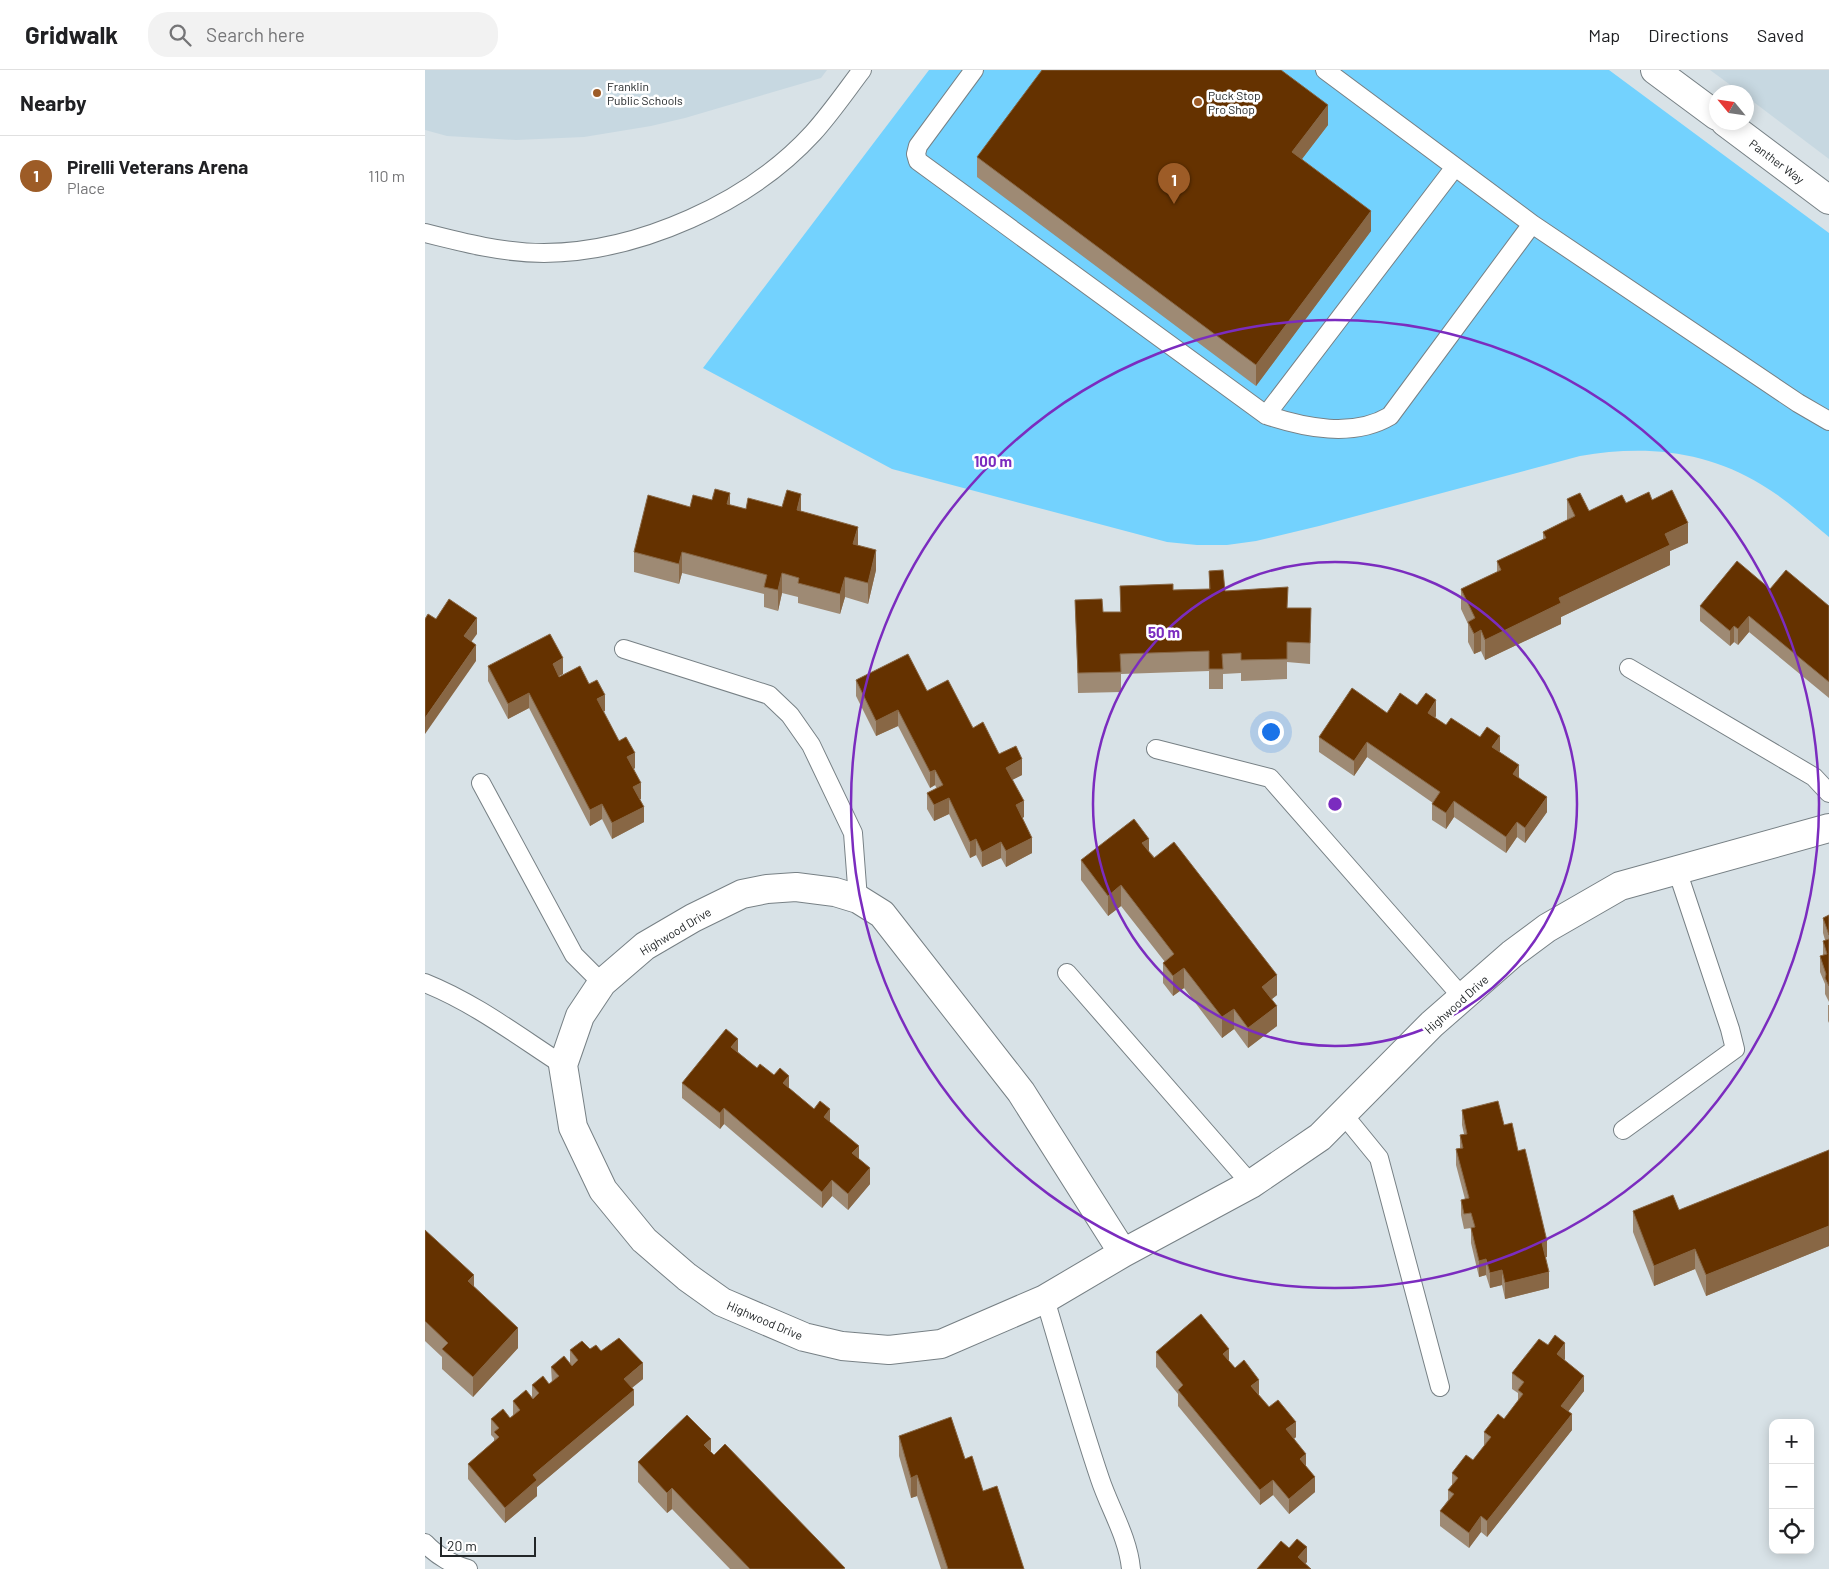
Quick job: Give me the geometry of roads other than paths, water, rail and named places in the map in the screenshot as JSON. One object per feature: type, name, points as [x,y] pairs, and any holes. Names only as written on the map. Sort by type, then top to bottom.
[{"type":"street","points":[[1655,70],[1709,110]]},
{"type":"street","name":"Panther Way","points":[[1736,130],[1829,200]]},
{"type":"street","name":"Highwood Drive","points":[[1123,1253],[1021,1092],[882,914],[858,899],[835,892],[796,887],[767,889],[742,894],[693,918],[645,946],[602,983],[580,1016],[563,1064],[573,1127],[603,1190],[644,1240],[687,1277],[722,1302],[804,1337],[842,1346],[889,1350],[941,1344],[1045,1299],[1123,1253],[1251,1184],[1321,1137],[1432,1024],[1512,954],[1547,928],[1619,886],[1829,828]]},
{"type":"lane","points":[[425,233],[498,250],[543,252],[598,249],[665,229],[716,206],[757,181],[785,159],[813,133],[862,70]]},
{"type":"lane","points":[[974,70],[919,146],[916,154],[918,161],[1266,415],[1286,422],[1333,430],[1377,424],[1390,416],[1532,224]]},
{"type":"lane","points":[[1325,70],[1532,224],[1798,403],[1829,421]]},
{"type":"lane","points":[[1266,415],[1455,167]]},
{"type":"lane","points":[[624,649],[769,695],[790,715],[811,745],[853,833],[858,899]]},
{"type":"lane","points":[[1629,668],[1814,778],[1829,793]]},
{"type":"lane","points":[[1156,749],[1269,778],[1463,998]]},
{"type":"lane","points":[[481,783],[574,955],[602,983]]},
{"type":"lane","points":[[1623,1130],[1735,1048],[1677,870]]},
{"type":"lane","points":[[1067,973],[1251,1184]]},
{"type":"lane","points":[[425,983],[449,993],[473,1007],[563,1064]]},
{"type":"lane","points":[[1343,1114],[1379,1158],[1440,1386]]},
{"type":"lane","points":[[1045,1299],[1079,1413],[1101,1481],[1119,1525],[1131,1569]]},
{"type":"lane","points":[[425,1543],[431,1550],[468,1569]]},
{"type":"place","name":"Franklin Public Schools","points":[[597,93]]},
{"type":"place","name":"Puck Stop Pro Shop","points":[[1198,102]]},
{"type":"place","name":"Pirelli Veterans Arena","points":[[1174,204]]}]
